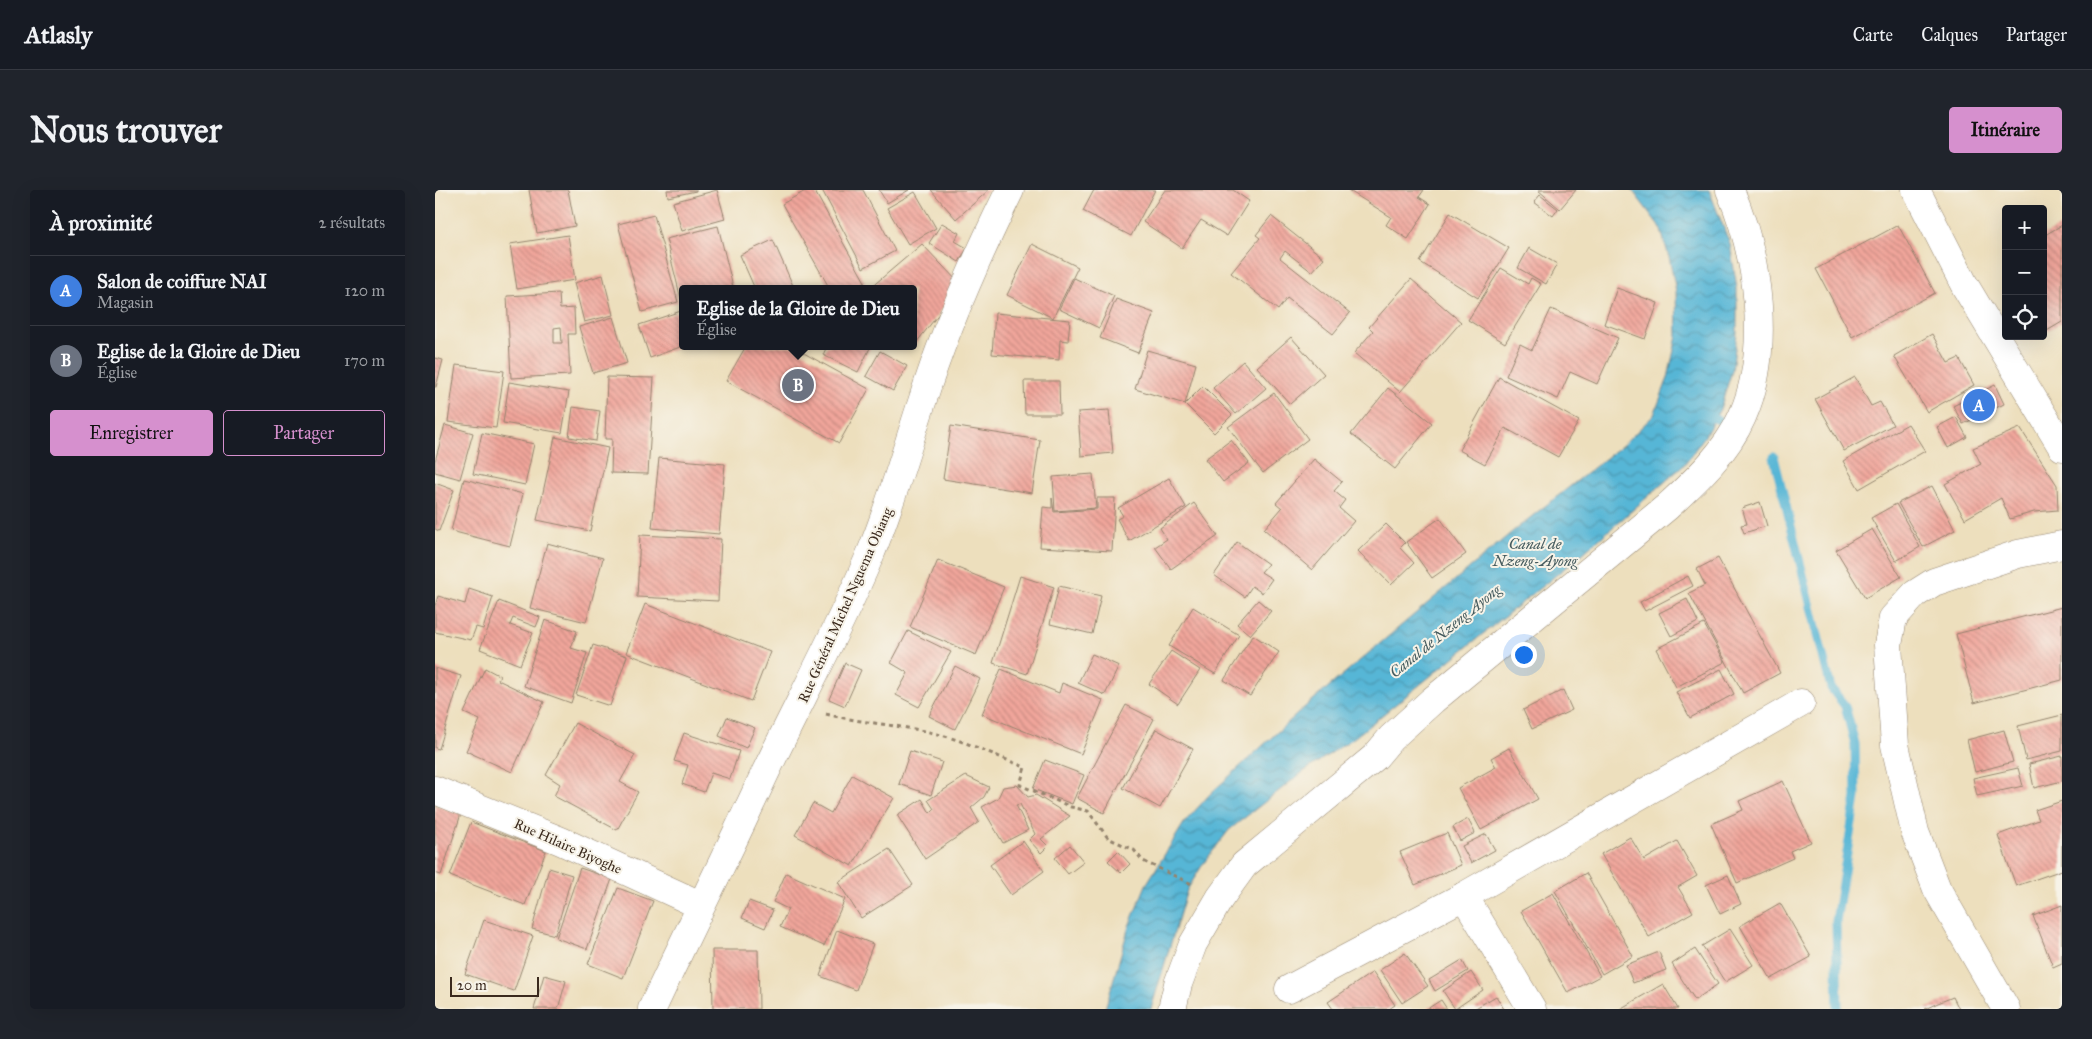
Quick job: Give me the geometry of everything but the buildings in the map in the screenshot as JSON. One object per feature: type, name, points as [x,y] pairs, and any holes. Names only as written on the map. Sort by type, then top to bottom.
[{"type":"street","name":"Rue Général Michel Nguema Obiang","points":[[652,1009],[700,905],[739,833],[759,786],[799,708],[869,556],[889,508],[943,340],[968,277],[1010,190]]},
{"type":"street","points":[[1172,1009],[1178,984],[1193,944],[1220,898],[1244,865],[1375,757],[1391,738],[1433,700],[1667,507],[1701,476],[1729,440],[1742,417],[1749,398],[1755,373],[1758,338],[1757,306],[1750,246],[1730,190]]},
{"type":"street","points":[[1916,190],[1965,286],[2062,447]]},
{"type":"street","points":[[2006,1009],[1937,889],[1915,832],[1895,745],[1888,645],[1893,618],[1915,594],[1935,582],[2018,554],[2062,545]]},
{"type":"street","points":[[1289,989],[1465,896],[1801,704]]},
{"type":"street","name":"Rue Hilaire Biyoghe","points":[[435,790],[561,840],[700,905]]},
{"type":"street","points":[[1465,896],[1532,1009]]},
{"type":"path","points":[[799,708],[862,723],[904,728],[945,736],[1025,767],[1020,785],[1071,807],[1088,811],[1108,838],[1134,850],[1143,861],[1156,865],[1195,885]]},
{"type":"water","name":"Canal de Nzeng-Ayong","points":[[1632,190],[1709,190],[1730,244],[1737,288],[1737,333],[1732,371],[1720,409],[1705,436],[1683,466],[1581,555],[1355,737],[1303,772],[1229,830],[1203,864],[1187,890],[1151,1009],[1105,1009],[1129,926],[1146,885],[1184,823],[1210,794],[1307,705],[1512,532],[1624,444],[1654,415],[1668,378],[1677,336],[1676,291],[1660,227]]},
{"type":"waterway","points":[[1705,414],[1723,422]]},
{"type":"waterway","points":[[1774,457],[1831,688],[1845,706],[1855,744],[1856,797],[1836,921],[1838,1009]]},
{"type":"place","name":"Eglise de la Gloire de Dieu","points":[[798,385]]},
{"type":"place","name":"Salon de coiffure NAI","points":[[1979,405]]},
{"type":"water label","name":"Canal de Nzeng Ayong","points":[[1445,631]]}]
